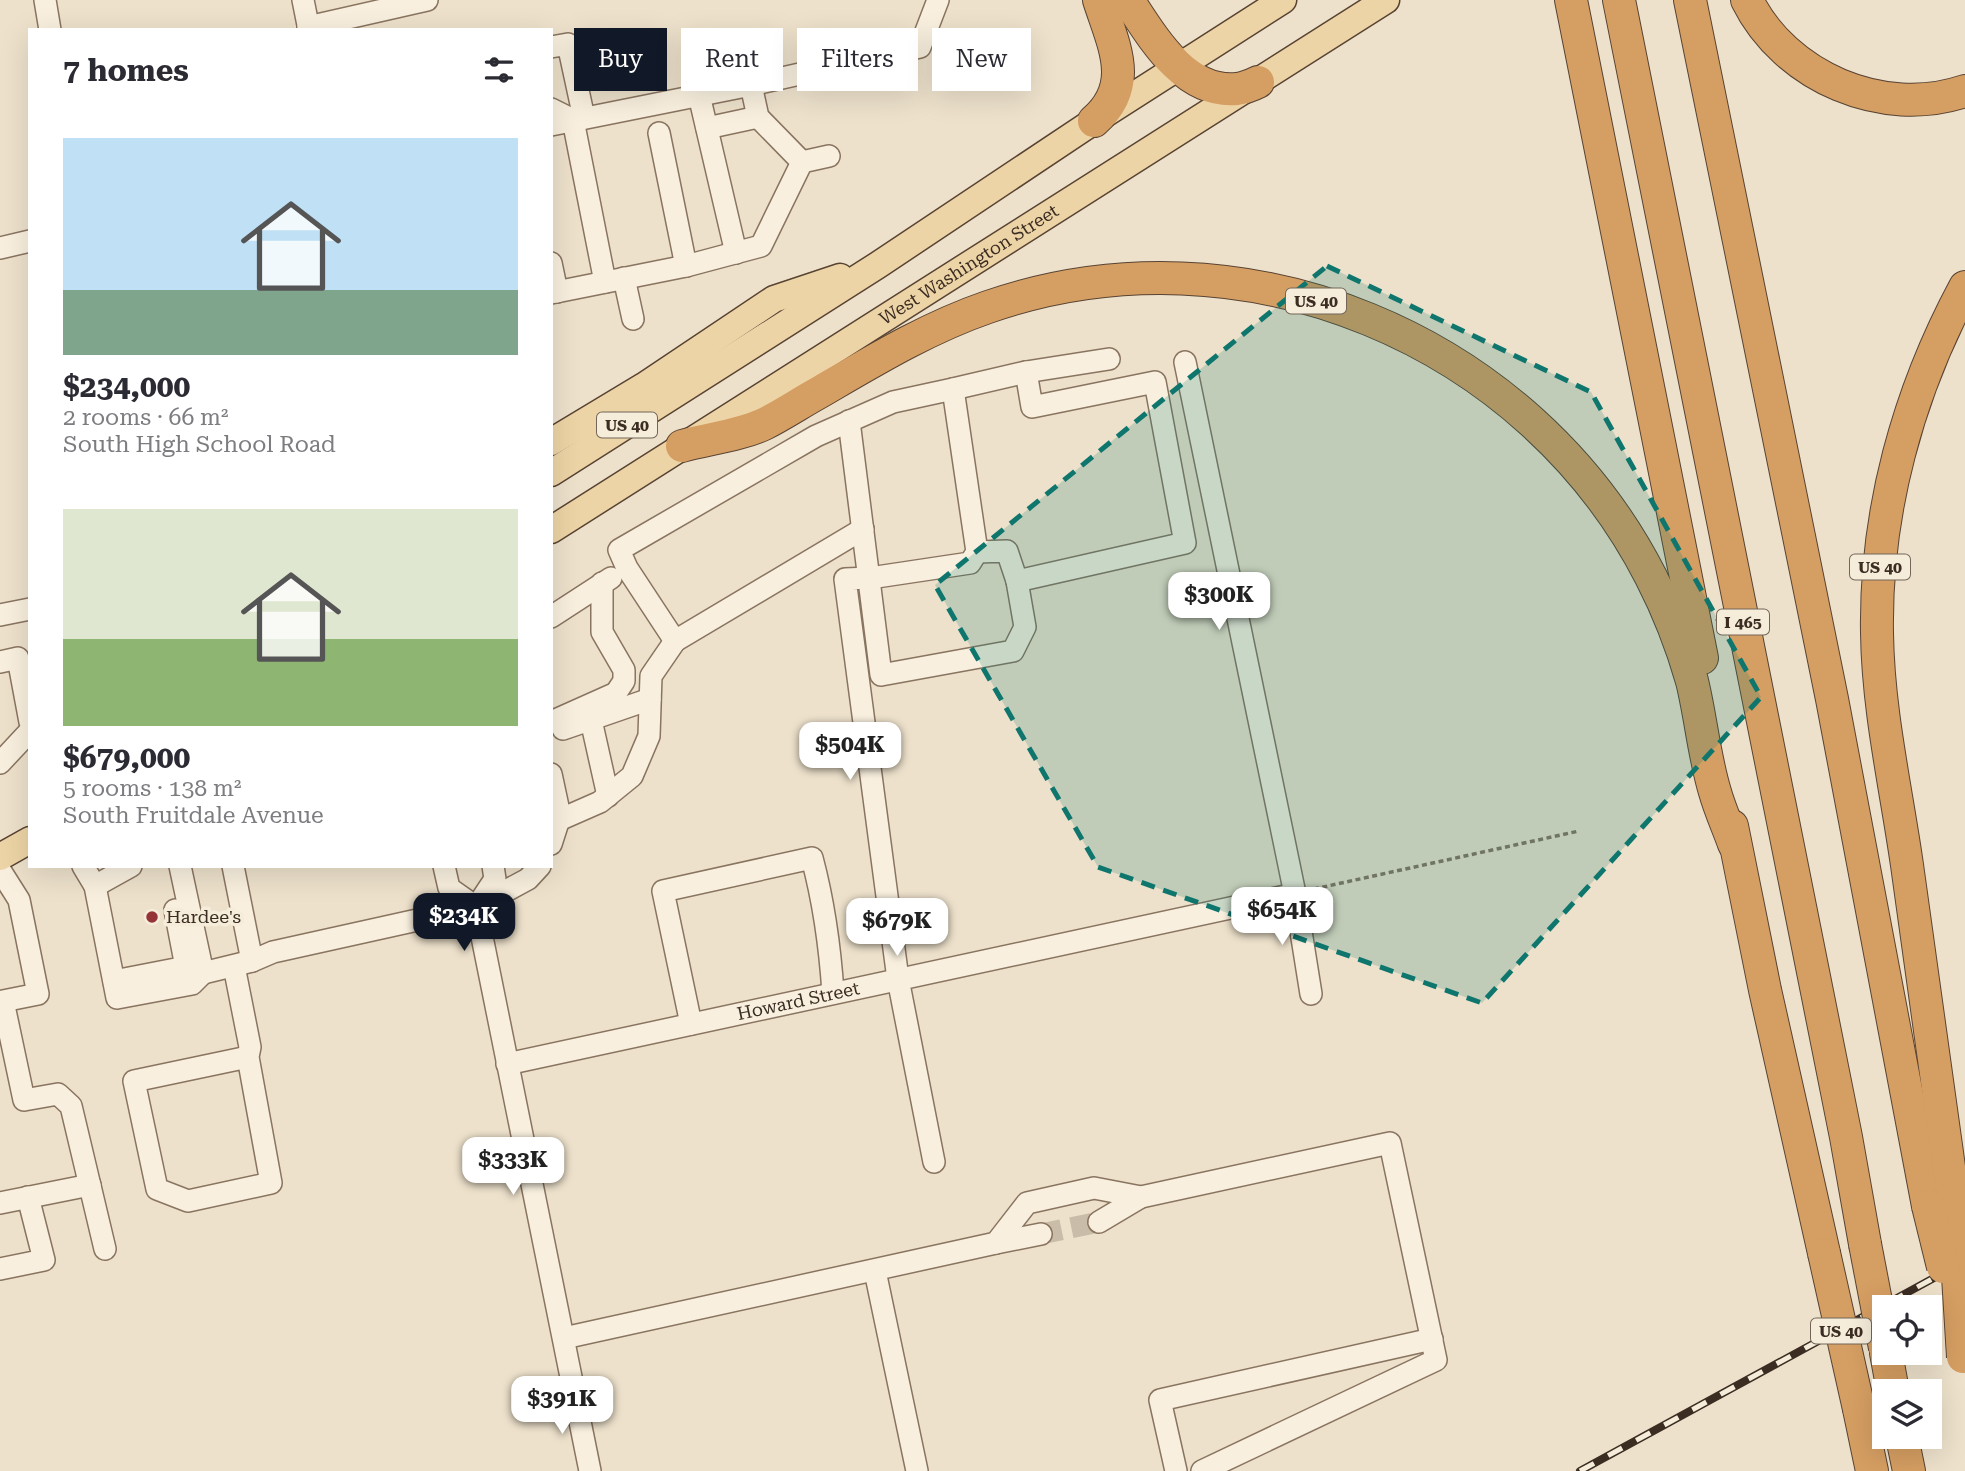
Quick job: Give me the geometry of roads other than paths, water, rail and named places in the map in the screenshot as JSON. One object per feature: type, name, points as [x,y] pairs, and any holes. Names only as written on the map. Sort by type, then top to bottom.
[{"type":"highway","points":[[1094,121],[1109,106],[1119,80],[1118,59],[1099,0]]},
{"type":"highway","points":[[1128,0],[1153,36],[1193,79],[1215,87],[1238,89],[1258,82]]},
{"type":"highway","points":[[1571,0],[1728,789],[1734,844]]},
{"type":"highway","name":"I 465","points":[[1619,0],[1846,1137],[1875,1295]]},
{"type":"highway","points":[[1690,0],[1832,699],[1941,1201]]},
{"type":"highway","points":[[1747,0],[1764,27],[1804,66],[1848,88],[1873,96],[1903,99],[1931,99],[1965,91]]},
{"type":"highway","name":"US 40","points":[[682,446],[761,426],[911,340],[997,304],[1071,285],[1171,277],[1237,284],[1306,298],[1369,319],[1422,343],[1495,390],[1549,436],[1603,499],[1629,538],[1651,576],[1679,642],[1692,682],[1714,791],[1734,844],[1872,1471]]},
{"type":"highway","name":"US 40","points":[[1964,1361],[1941,1201],[1877,634],[1884,528],[1903,435],[1938,340],[1965,287]]},
{"type":"highway","points":[[1904,1449],[1909,1471]]},
{"type":"main road","name":"US 40","points":[[553,472],[878,265],[1094,121],[1283,0]]},
{"type":"main road","name":"West Washington Street","points":[[553,529],[1387,0]]},
{"type":"main road","points":[[553,441],[644,386],[774,299],[878,265]]},
{"type":"main road","points":[[0,857],[28,841]]},
{"type":"street","points":[[45,0],[50,28]]},
{"type":"street","points":[[303,0],[309,28],[428,0]]},
{"type":"street","points":[[783,78],[920,47],[939,0]]},
{"type":"street","points":[[560,46],[615,280],[633,319]]},
{"type":"street","points":[[553,125],[716,91]]},
{"type":"street","points":[[752,91],[758,117],[802,162]]},
{"type":"street","points":[[699,94],[736,253]]},
{"type":"street","points":[[553,110],[578,119]]},
{"type":"street","points":[[706,128],[758,117]]},
{"type":"street","points":[[659,133],[686,266]]},
{"type":"street","points":[[802,162],[829,156]]},
{"type":"street","points":[[554,292],[686,266],[761,246],[802,162]]},
{"type":"street","points":[[0,248],[28,242]]},
{"type":"street","points":[[553,616],[602,583],[623,559],[816,436],[892,402],[1026,372],[1108,359]]},
{"type":"street","points":[[1185,362],[1295,894],[1311,994]]},
{"type":"street","points":[[1017,581],[1185,543],[1155,382],[1032,407],[1026,372]]},
{"type":"street","points":[[934,1163],[898,979],[845,579],[870,578],[970,563],[977,552],[953,389]]},
{"type":"street","points":[[849,421],[881,675],[1013,651],[1025,627],[1017,581],[1007,551],[977,552]]},
{"type":"street","points":[[559,820],[600,802],[632,776],[649,736],[651,676],[675,641],[863,529]]},
{"type":"street","points":[[623,559],[675,641]]},
{"type":"street","points":[[553,721],[616,693],[624,681],[624,670],[602,632],[602,583]]},
{"type":"street","points":[[0,615],[28,609]]},
{"type":"street","points":[[0,662],[18,658],[28,711]]},
{"type":"street","points":[[553,732],[650,699]]},
{"type":"street","points":[[591,720],[608,796]]},
{"type":"street","points":[[0,763],[28,734]]},
{"type":"street","points":[[553,786],[559,820],[553,838]]},
{"type":"street","points":[[691,1024],[663,891],[812,858],[821,891],[830,948],[833,993]]},
{"type":"street","points":[[84,868],[95,886],[117,998],[192,984],[202,973],[273,952],[476,907],[528,879],[538,868]]},
{"type":"street","points":[[95,886],[127,868]]},
{"type":"street","points":[[114,981],[186,967],[169,883],[179,868]]},
{"type":"street","points":[[180,868],[202,973]]},
{"type":"street","points":[[233,868],[250,1047],[248,1057],[271,1183],[188,1200],[157,1189],[134,1081],[248,1057]]},
{"type":"street","points":[[444,868],[449,888],[476,907],[590,1471]]},
{"type":"street","points":[[476,907],[495,879],[493,868]]},
{"type":"street","points":[[0,870],[19,900],[38,994],[3,1001],[24,1100],[58,1094],[71,1106],[105,1248]]},
{"type":"street","name":"Howard Street","points":[[508,1064],[1295,894]]},
{"type":"street","points":[[1099,1222],[1141,1197],[1390,1143],[1436,1360],[1202,1471]]},
{"type":"street","points":[[0,1203],[90,1185]]},
{"type":"street","points":[[996,1244],[1027,1203],[1094,1188],[1141,1197]]},
{"type":"street","points":[[0,1269],[44,1260],[28,1197]]},
{"type":"street","points":[[564,1338],[1041,1234]]},
{"type":"street","points":[[875,1271],[917,1471]]},
{"type":"street","points":[[1176,1471],[1160,1401],[1432,1339]]},
{"type":"tunnel","points":[[1041,1234],[1099,1222]]},
{"type":"railway","points":[[1580,1471],[1965,1261]]},
{"type":"place","name":"Hardee's","points":[[152,917]]}]
